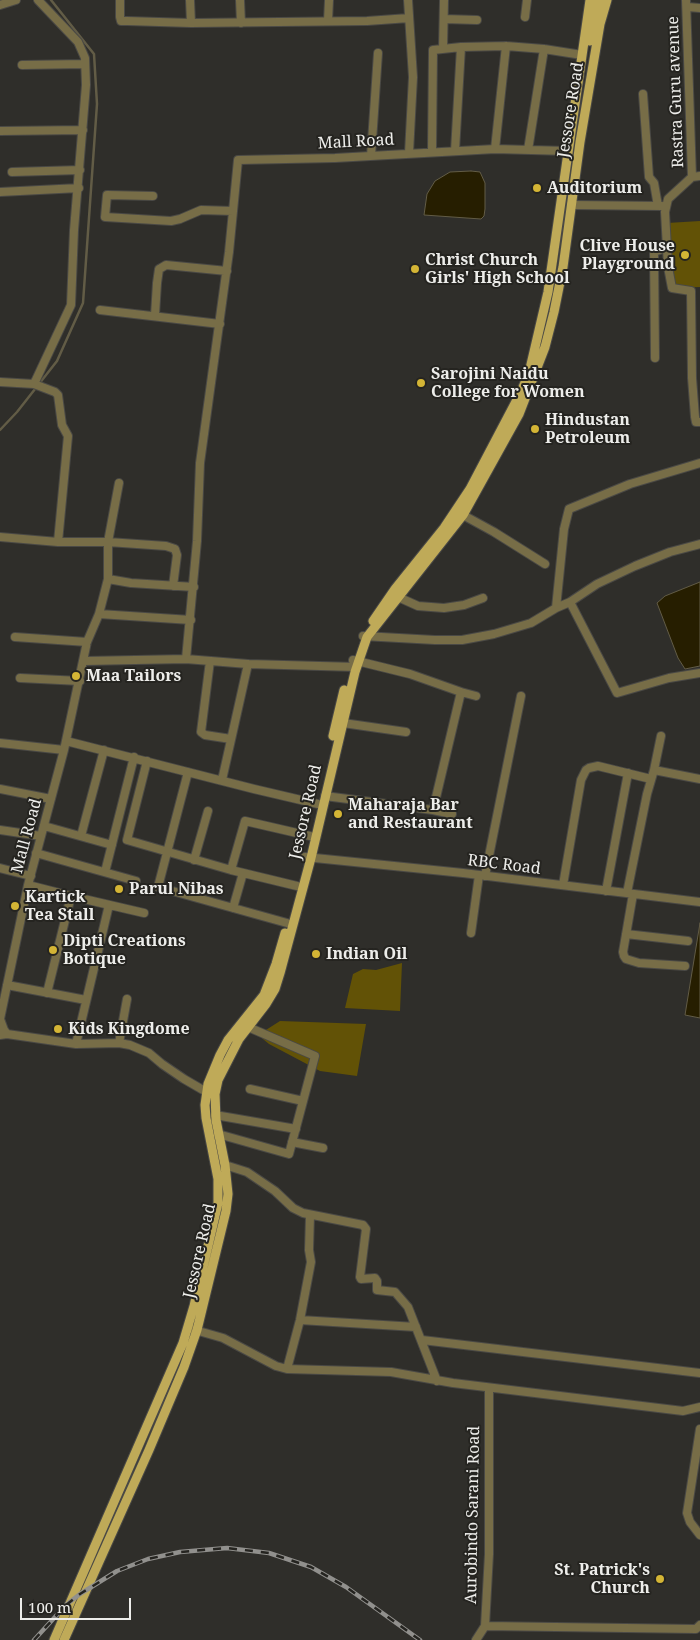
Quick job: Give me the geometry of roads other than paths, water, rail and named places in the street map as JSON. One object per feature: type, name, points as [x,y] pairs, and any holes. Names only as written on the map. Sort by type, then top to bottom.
[{"type":"main road","name":"Jessore Road","points":[[535,365],[548,292],[590,0]]},
{"type":"main road","points":[[535,365],[552,297],[586,61],[599,0]]},
{"type":"main road","name":"Jessore Road","points":[[365,636],[463,515],[519,414],[527,386],[550,329],[564,267],[571,205],[600,24],[607,0]]},
{"type":"main road","name":"Jessore Road","points":[[64,1640],[184,1367],[218,1203],[218,1179],[206,1118],[211,1093],[212,1071],[236,1028],[264,995],[276,964],[297,886],[308,858],[310,836],[318,804],[355,664],[365,636],[396,588],[440,534],[470,489],[527,386]]},
{"type":"main road","name":"Jessore Road","points":[[54,1640],[192,1329],[226,1211],[228,1194],[225,1165],[211,1093],[239,1039],[275,989],[343,723],[355,664]]},
{"type":"street","points":[[0,5],[16,0]]},
{"type":"street","points":[[35,384],[71,304],[74,230],[86,85],[85,58],[78,42],[38,0]]},
{"type":"street","points":[[120,0],[120,17],[122,21],[190,23],[367,21],[409,18]]},
{"type":"street","points":[[190,0],[190,23]]},
{"type":"street","points":[[240,0],[241,22]]},
{"type":"street","points":[[328,0],[328,21]]},
{"type":"street","points":[[408,0],[413,77],[408,153]]},
{"type":"street","points":[[443,49],[444,0]]},
{"type":"street","points":[[525,17],[527,0]]},
{"type":"street","name":"Rastra Guru avenue","points":[[662,206],[696,176],[687,4],[700,8]]},
{"type":"street","points":[[444,19],[477,20]]},
{"type":"street","points":[[432,152],[434,50],[506,46],[582,55]]},
{"type":"street","points":[[495,149],[506,46]]},
{"type":"street","points":[[455,151],[461,47]]},
{"type":"street","points":[[528,150],[544,49]]},
{"type":"street","points":[[371,156],[378,54]]},
{"type":"street","points":[[22,65],[85,64]]},
{"type":"street","points":[[643,94],[649,177],[654,183],[664,212],[672,288],[692,291],[692,378],[696,422],[700,422]]},
{"type":"street","points":[[0,131],[83,130]]},
{"type":"street","name":"Mall Road","points":[[186,659],[194,587],[200,463],[220,324],[238,160],[371,156],[495,149],[568,151]]},
{"type":"street","points":[[12,172],[80,170]]},
{"type":"street","points":[[0,192],[78,188]]},
{"type":"street","points":[[153,196],[107,195],[105,217],[171,220],[180,219],[202,210],[233,210]]},
{"type":"street","points":[[571,205],[662,206]]},
{"type":"street","points":[[656,358],[654,252],[667,247]]},
{"type":"street","points":[[155,315],[157,283],[161,268],[166,265],[226,270]]},
{"type":"street","points":[[100,310],[220,324]]},
{"type":"street","points":[[0,382],[35,384],[55,392],[59,398],[62,425],[68,436],[58,542]]},
{"type":"street","points":[[556,608],[564,529],[569,509],[630,484],[700,463]]},
{"type":"street","name":"Mall Road","points":[[0,1016],[28,885],[64,750],[87,642],[99,614],[108,579],[108,542],[119,483]]},
{"type":"street","points":[[463,515],[544,564]]},
{"type":"street","points":[[0,537],[58,542],[108,542],[166,546],[175,549],[177,555],[173,586]]},
{"type":"street","points":[[365,636],[462,640],[494,634],[531,623],[620,573],[670,552],[700,544]]},
{"type":"street","points":[[108,579],[131,583],[194,587]]},
{"type":"street","points":[[398,597],[418,606],[444,608],[464,605],[483,598]]},
{"type":"street","points":[[570,602],[617,692],[670,678],[700,673]]},
{"type":"street","points":[[99,614],[191,620]]},
{"type":"street","points":[[15,637],[87,642]]},
{"type":"street","points":[[84,661],[186,659],[248,664],[355,664],[410,674],[476,696]]},
{"type":"street","points":[[210,661],[201,732],[206,735],[231,739]]},
{"type":"street","points":[[222,780],[248,664]]},
{"type":"street","points":[[20,678],[80,681]]},
{"type":"street","points":[[433,810],[461,692]]},
{"type":"street","points":[[471,933],[521,696]]},
{"type":"street","points":[[343,723],[406,732]]},
{"type":"street","points":[[661,736],[651,779],[630,894],[623,952],[626,959],[639,963],[686,966]]},
{"type":"street","points":[[66,741],[318,804]]},
{"type":"street","points":[[0,743],[64,750]]},
{"type":"street","points":[[80,836],[104,750]]},
{"type":"street","points":[[105,872],[134,757]]},
{"type":"street","points":[[147,761],[127,840],[168,850],[194,860],[297,886]]},
{"type":"street","points":[[563,885],[581,780],[584,773],[589,768],[598,766],[651,779]]},
{"type":"street","points":[[654,770],[700,779]]},
{"type":"street","points":[[188,772],[158,887],[287,923]]},
{"type":"street","points":[[606,890],[628,773]]},
{"type":"street","points":[[0,789],[52,799]]},
{"type":"street","points":[[325,796],[452,814]]},
{"type":"street","points":[[194,860],[208,811]]},
{"type":"street","points":[[231,870],[245,821],[310,836]]},
{"type":"street","points":[[44,826],[112,844]]},
{"type":"street","points":[[0,830],[41,836]]},
{"type":"street","points":[[36,854],[136,881]]},
{"type":"street","name":"RBC Road","points":[[308,858],[360,862],[700,902]]},
{"type":"street","points":[[0,868],[31,876]]},
{"type":"street","points":[[233,908],[243,873]]},
{"type":"street","points":[[28,885],[144,913]]},
{"type":"street","points":[[47,992],[71,896]]},
{"type":"street","points":[[76,1044],[109,905]]},
{"type":"street","points":[[626,934],[688,941]]},
{"type":"street","points":[[7,985],[86,1000]]},
{"type":"street","points":[[119,1043],[127,999]]},
{"type":"street","points":[[0,1016],[4,1035],[76,1044],[119,1043],[144,1050],[162,1064],[211,1093]]},
{"type":"street","points":[[218,1134],[289,1154],[315,1056],[248,1027]]},
{"type":"street","points":[[250,1089],[303,1101]]},
{"type":"street","points":[[215,1115],[296,1129]]},
{"type":"street","points":[[292,1142],[323,1148]]},
{"type":"street","points":[[225,1165],[247,1172],[275,1191],[293,1208],[310,1215],[363,1226],[366,1229],[360,1277],[361,1279],[377,1280],[376,1289],[378,1291],[395,1292],[408,1307],[437,1381]]},
{"type":"street","points":[[287,1369],[300,1320],[311,1262],[309,1250],[310,1215]]},
{"type":"street","points":[[300,1320],[416,1327]]},
{"type":"street","points":[[192,1329],[223,1338],[276,1366],[287,1369],[390,1372],[489,1388],[683,1411],[700,1408]]},
{"type":"street","points":[[422,1340],[700,1373]]},
{"type":"street","name":"Aurobindo Sarani Road","points":[[476,1640],[485,1626],[489,1554],[489,1388]]},
{"type":"street","points":[[700,1429],[687,1513],[690,1522],[700,1536]]},
{"type":"street","points":[[485,1626],[696,1629],[700,1624]]},
{"type":"waterway","points":[[0,430],[17,412],[57,361],[83,303],[97,104],[94,54],[51,0]]},
{"type":"railway","points":[[34,1640],[66,1605],[117,1571],[148,1559],[180,1552],[227,1548],[269,1553],[311,1567],[346,1587],[420,1640]]},
{"type":"place","name":"Auditorium","points":[[537,188]]},
{"type":"place","name":"Clive House Playground","points":[[685,255]]},
{"type":"place","name":"Christ Church Girls' High School","points":[[415,269]]},
{"type":"place","name":"Sarojini Naidu College for Women","points":[[421,383]]},
{"type":"place","name":"Hindustan Petroleum","points":[[535,429]]},
{"type":"place","name":"Maa Tailors","points":[[76,676]]},
{"type":"place","name":"Maharaja Bar and Restaurant","points":[[338,814]]},
{"type":"place","name":"Parul Nibas","points":[[119,889]]},
{"type":"place","name":"Kartick Tea Stall","points":[[15,906]]},
{"type":"place","name":"Dipti Creations Botique","points":[[53,950]]},
{"type":"place","name":"Indian Oil","points":[[316,954]]},
{"type":"place","name":"Kids Kingdome","points":[[58,1029]]},
{"type":"place","name":"St. Patrick's Church","points":[[660,1579]]}]
